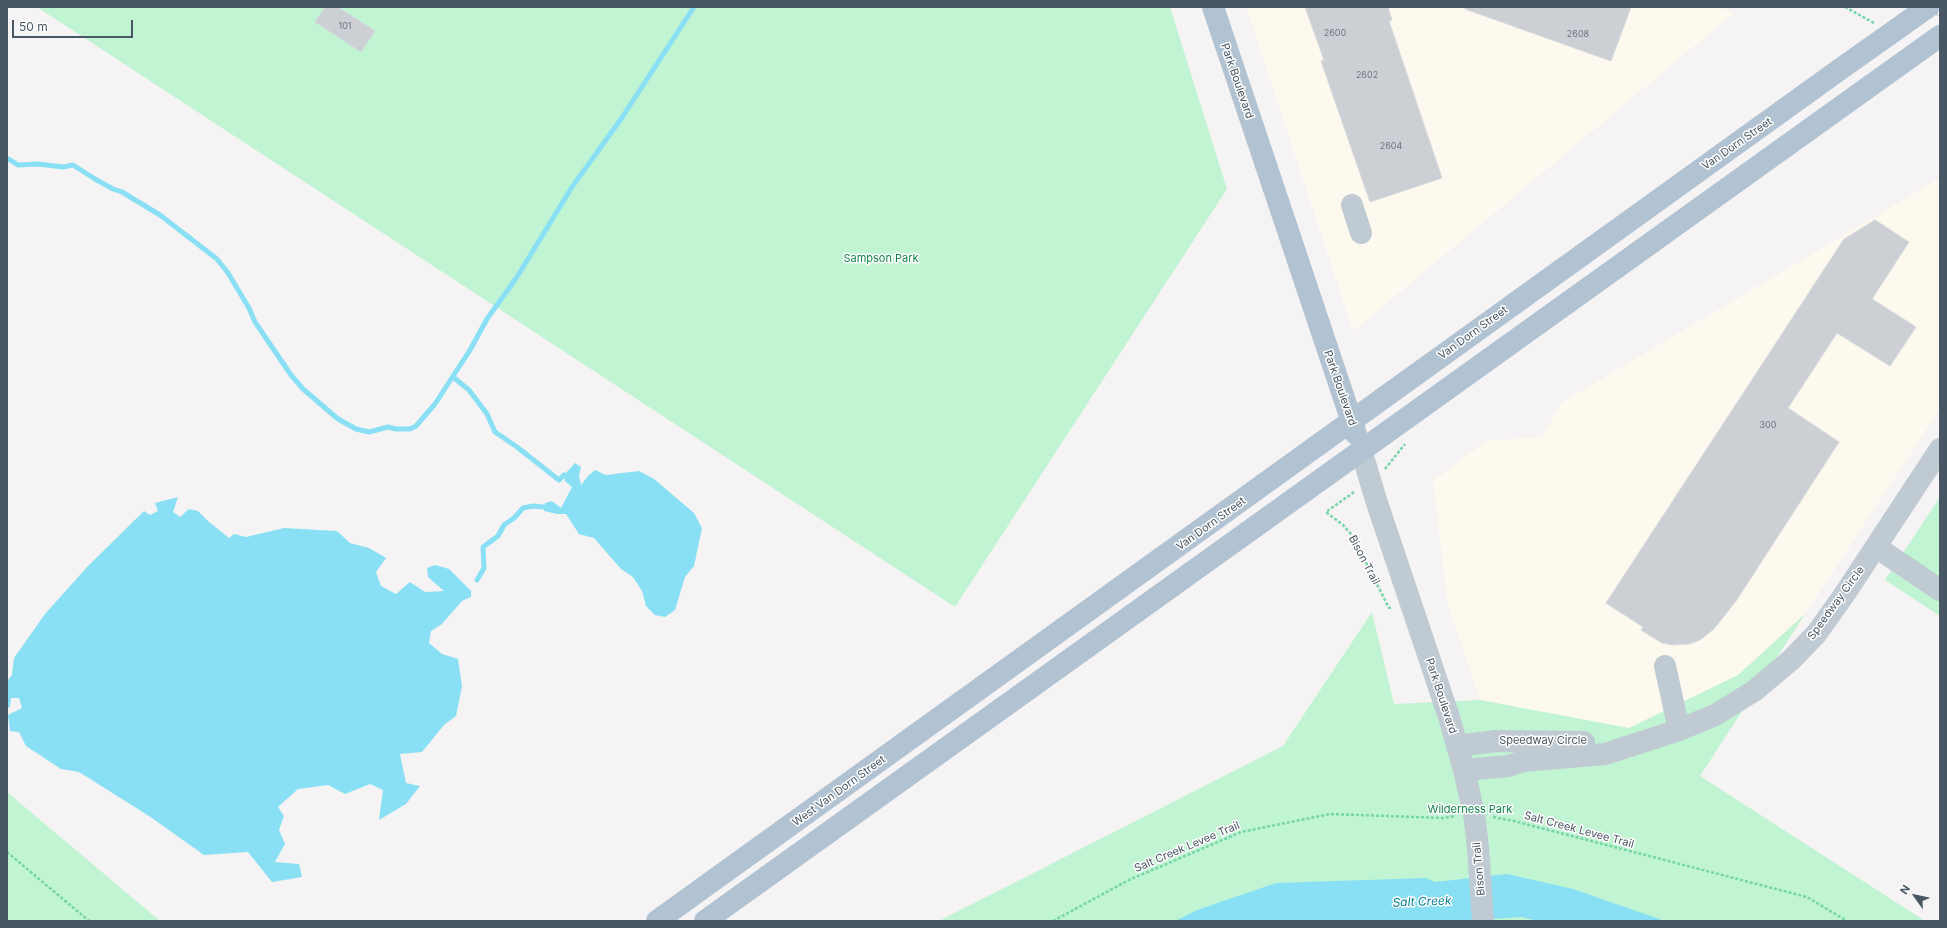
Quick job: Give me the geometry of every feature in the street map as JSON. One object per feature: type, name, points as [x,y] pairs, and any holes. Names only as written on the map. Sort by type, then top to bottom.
[{"type":"main road","name":"Park Boulevard","points":[[1213,7],[1361,450]]},
{"type":"main road","name":"Van Dorn Street","points":[[1020,661],[1351,421],[1928,7]]},
{"type":"main road","points":[[705,921],[1940,36]]},
{"type":"main road","name":"West Van Dorn Street","points":[[657,921],[1020,661]]},
{"type":"street","points":[[1352,205],[1361,233]]},
{"type":"street","name":"Park Boulevard","points":[[1361,450],[1464,770]]},
{"type":"street","name":"Speedway Circle","points":[[1464,770],[1509,766],[1523,761],[1605,754],[1679,730],[1716,715],[1754,691],[1790,660],[1817,633],[1940,450]]},
{"type":"street","points":[[1876,547],[1940,590]]},
{"type":"street","points":[[1665,666],[1679,730]]},
{"type":"street","name":"Speedway Circle","points":[[1457,746],[1496,741],[1561,743],[1604,741],[1629,745]]},
{"type":"street","name":"Bison Trail","points":[[1464,770],[1475,823],[1481,873],[1483,921]]},
{"type":"path","name":"Bison Trail","points":[[1338,503],[1326,512],[1343,525],[1352,535],[1389,608],[1410,599]]},
{"type":"path","name":"Salt Creek Levee Trail","points":[[1053,921],[1129,880],[1241,832],[1330,814],[1443,818],[1475,823],[1514,821],[1808,897],[1847,921]]},
{"type":"path","points":[[7,852],[89,921]]},
{"type":"shaded area","points":[[1246,7],[1718,7],[1734,13],[1353,331]]},
{"type":"shaded area","points":[[1940,178],[1940,409],[1805,614],[1738,675],[1629,728],[1480,700],[1448,606],[1433,481],[1486,441],[1542,437],[1561,403]]},
{"type":"green space","name":"Sampson Park","points":[[37,7],[1170,7],[1227,189],[955,607]]},
{"type":"green space","points":[[1940,497],[1940,616],[1885,580]]},
{"type":"green space","name":"Wilderness Park","points":[[1372,612],[1394,704],[1480,700],[1629,728],[1738,675],[1805,614],[1700,776],[1925,921],[939,921],[1283,746]]},
{"type":"green space","points":[[7,792],[160,921],[7,921]]},
{"type":"water","points":[[575,463],[581,467],[579,476],[581,485],[595,470],[606,475],[639,471],[654,479],[694,513],[702,528],[694,566],[685,577],[675,610],[665,617],[655,615],[646,606],[642,591],[633,577],[621,569],[594,538],[579,534],[566,514],[557,514],[544,511],[545,503],[552,501],[561,508],[572,487],[565,481],[564,475]]},
{"type":"water","points":[[178,497],[173,512],[180,517],[189,509],[198,511],[229,538],[234,534],[246,537],[284,528],[337,531],[350,543],[369,548],[386,558],[376,572],[381,586],[396,594],[410,582],[425,592],[444,591],[428,577],[427,568],[435,565],[449,569],[471,591],[471,597],[462,601],[442,624],[431,631],[429,643],[442,654],[458,659],[462,686],[456,716],[444,725],[422,752],[400,754],[406,783],[420,786],[406,804],[379,820],[383,790],[370,784],[345,794],[328,785],[298,789],[278,807],[284,816],[279,830],[285,844],[275,862],[299,864],[302,877],[272,882],[248,852],[204,855],[149,816],[79,772],[61,769],[26,746],[19,732],[10,731],[8,715],[22,708],[19,698],[11,698],[10,707],[7,708],[7,681],[12,675],[14,658],[45,614],[87,567],[144,511],[150,515],[158,511],[155,503]]},
{"type":"water","name":"Salt Creek","points":[[1507,874],[1573,889],[1665,921],[1537,921],[1522,917],[1462,921],[1175,921],[1197,910],[1276,883],[1426,878],[1435,882]]},
{"type":"building","points":[[325,7],[338,7],[375,31],[361,52],[315,22]]},
{"type":"building","points":[[1305,7],[1388,7],[1392,20],[1389,21],[1442,178],[1370,202],[1321,61],[1324,60]]},
{"type":"building","points":[[1465,7],[1631,7],[1611,61],[1465,9]]},
{"type":"building","points":[[1875,220],[1909,242],[1872,299],[1916,327],[1890,366],[1837,333],[1788,408],[1839,442],[1736,601],[1714,629],[1700,640],[1689,644],[1673,645],[1662,643],[1641,630],[1643,627],[1606,603],[1844,239]]},
{"type":"waterway","points":[[7,158],[18,165],[38,164],[63,167],[73,165],[160,215],[217,259],[228,273],[249,308],[255,322],[291,375],[303,389],[338,419],[356,429],[369,432],[388,427],[396,429],[410,429],[416,426],[435,404],[470,350],[487,319],[517,277],[572,187],[621,119],[694,7]]},
{"type":"waterway","points":[[453,377],[469,390],[487,414],[495,432],[559,480],[564,475]]},
{"type":"waterway","points":[[477,580],[484,568],[483,547],[498,536],[504,525],[514,518],[523,508],[533,506],[544,507]]},
{"type":"railway","points":[[1921,7],[1940,14]]}]
